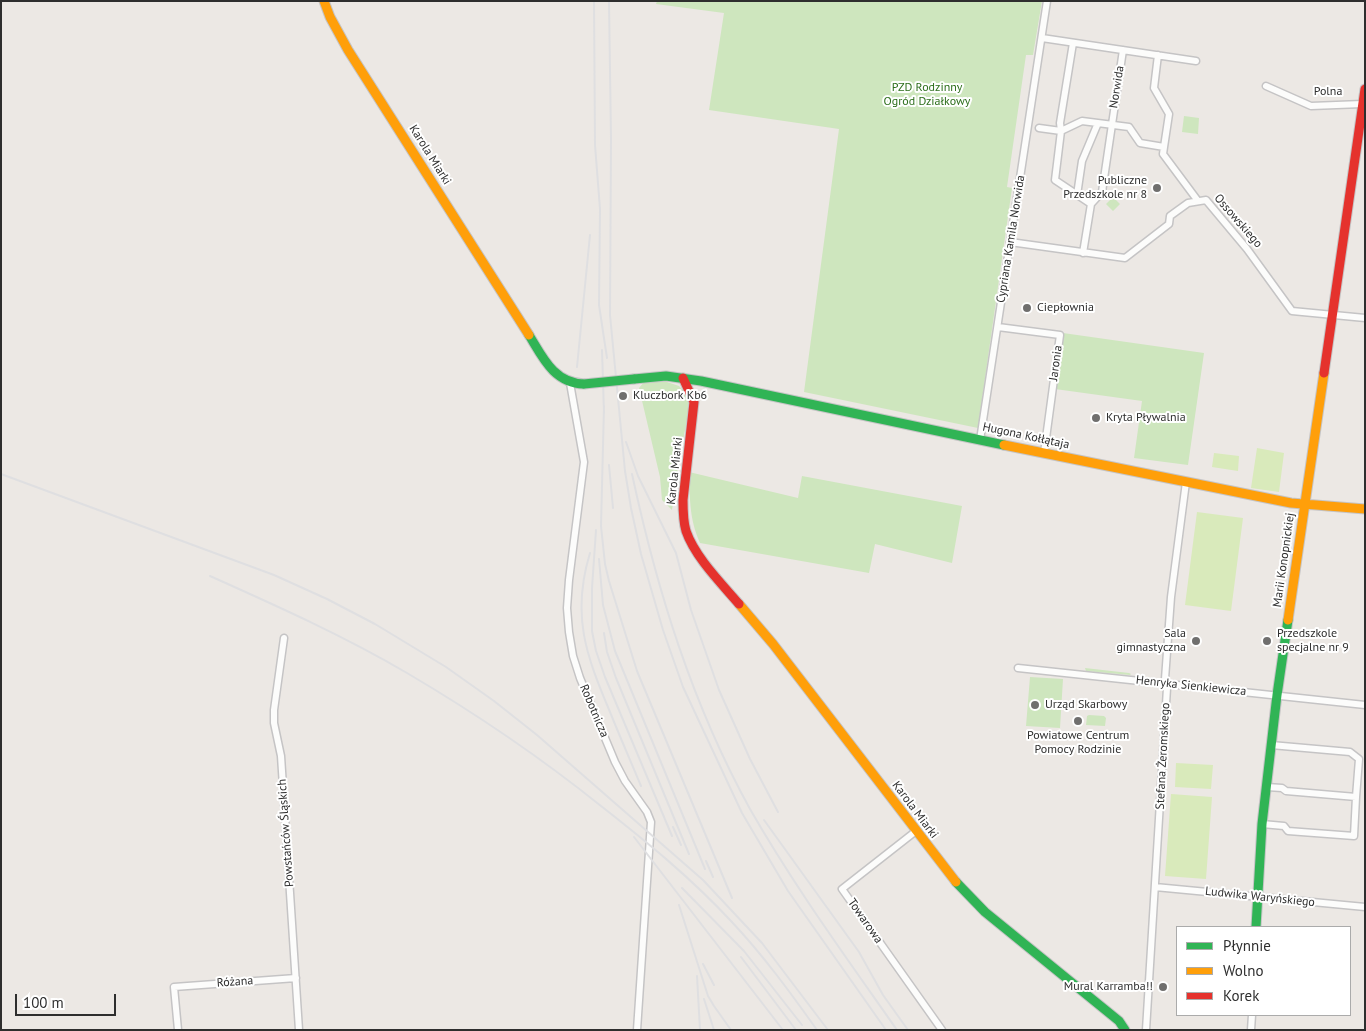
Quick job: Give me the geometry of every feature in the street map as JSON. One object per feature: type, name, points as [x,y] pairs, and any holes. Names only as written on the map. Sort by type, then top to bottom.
[{"type":"street","name":"Karola Miarki","points":[[324,1],[330,17],[348,50],[542,356],[559,377],[570,384]]},
{"type":"street","name":"Cypriana Kamila Norwida","points":[[980,440],[1047,1]]},
{"type":"street","points":[[1042,38],[1196,61]]},
{"type":"street","points":[[1073,43],[1060,123],[1061,131],[1055,180],[1091,204],[1082,253]]},
{"type":"street","name":"Norwida","points":[[1091,204],[1102,192],[1123,50]]},
{"type":"street","points":[[1158,55],[1154,88],[1169,114],[1163,154],[1198,202]]},
{"type":"street","name":"Polna","points":[[1266,86],[1311,106],[1364,104]]},
{"type":"street","points":[[1365,89],[1331,316],[1365,318]]},
{"type":"street","points":[[1039,128],[1061,131],[1082,121],[1111,124],[1128,127],[1140,143],[1164,147]]},
{"type":"street","points":[[1077,195],[1082,161],[1098,123]]},
{"type":"street","name":"Ossowskiego","points":[[1010,242],[1125,258],[1170,224],[1170,216],[1188,203],[1206,200],[1294,312],[1331,316]]},
{"type":"street","name":"Marii Konopnickiej","points":[[1256,926],[1262,824],[1277,695],[1331,316]]},
{"type":"street","name":"Jaronia","points":[[998,327],[1060,335],[1044,453]]},
{"type":"street","points":[[570,384],[666,376],[683,378]]},
{"type":"street","name":"Karola Miarki","points":[[683,378],[694,402],[683,508],[686,531],[693,546],[712,572],[773,644],[951,877],[985,912],[1118,1021],[1125,1030]]},
{"type":"street","name":"Hugona Kołłątaja","points":[[683,378],[1305,505],[1365,509]]},
{"type":"street","name":"Robotnicza","points":[[570,384],[584,462],[569,580],[568,616],[573,656],[580,678],[615,762],[625,781],[647,812],[651,822],[637,1030]]},
{"type":"street","name":"Stefana Żeromskiego","points":[[1146,1030],[1171,597],[1186,482]]},
{"type":"street","name":"Powstańców Śląskich","points":[[284,638],[276,690],[274,723],[281,756],[299,1030]]},
{"type":"street","name":"Henryka Sienkiewicza","points":[[1018,668],[1365,705]]},
{"type":"street","points":[[1262,824],[1284,826],[1288,831],[1354,836],[1359,759],[1350,752],[1271,745]]},
{"type":"street","points":[[1267,787],[1282,788],[1286,791],[1356,797]]},
{"type":"street","name":"Towarowa","points":[[916,831],[842,889],[942,1030]]},
{"type":"street","name":"Ludwika Waryńskiego","points":[[1155,887],[1365,907]]},
{"type":"street","name":"Różana","points":[[178,1030],[174,987],[296,978]]},
{"type":"street","points":[[1251,1030],[1252,1016]]},
{"type":"green space","name":"PZD Rodzinny Ogród Działkowy","points":[[657,1],[1042,1],[1033,55],[1026,55],[1007,187],[1012,188],[978,428],[804,392],[839,129],[709,110],[724,13],[656,4]]},
{"type":"green space","points":[[1184,116],[1199,118],[1198,134],[1182,132]]},
{"type":"green space","points":[[1113,197],[1120,204],[1113,211],[1106,204]]},
{"type":"green space","points":[[1063,333],[1204,353],[1188,465],[1134,458],[1142,401],[1055,389]]},
{"type":"green space","points":[[645,381],[667,382],[679,386],[688,395],[689,410],[672,510],[662,500],[660,477],[639,388]]},
{"type":"green space","points":[[1257,448],[1284,453],[1279,492],[1251,488]]},
{"type":"green space","points":[[1214,453],[1239,456],[1238,471],[1212,467]]},
{"type":"green space","points":[[689,472],[798,498],[802,476],[962,506],[952,563],[875,544],[869,573],[700,543],[692,516]]},
{"type":"green space","points":[[1197,512],[1243,518],[1231,611],[1185,605]]},
{"type":"green space","points":[[1085,668],[1129,673],[1131,674],[1086,671]]},
{"type":"green space","points":[[1030,677],[1063,679],[1060,728],[1026,726]]},
{"type":"green space","points":[[1087,716],[1104,716],[1106,718],[1105,726],[1086,725]]},
{"type":"green space","points":[[1176,763],[1213,765],[1211,789],[1175,787]]},
{"type":"green space","points":[[1171,794],[1212,797],[1206,879],[1165,876]]},
{"type":"railway","points":[[594,1],[595,145],[600,209],[599,305],[607,358]]},
{"type":"railway","points":[[609,1],[611,139],[610,315],[625,471],[641,554],[663,630],[683,687],[742,813],[788,891],[886,1030]]},
{"type":"railway","points":[[577,367],[590,235]]},
{"type":"railway","points":[[602,350],[604,413]]},
{"type":"railway","points":[[604,406],[601,526],[605,564],[609,581],[637,671],[732,898]]},
{"type":"railway","points":[[626,442],[638,476],[676,553],[691,610],[719,690],[750,759],[778,812]]},
{"type":"railway","points":[[609,465],[613,508]]},
{"type":"railway","points":[[1,474],[274,575],[327,599],[375,624],[446,667],[537,735],[703,880],[762,943],[828,1030]]},
{"type":"railway","points":[[632,474],[653,561],[679,646],[711,729],[729,769],[784,866],[897,1030]]},
{"type":"railway","points":[[596,530],[592,588],[592,631],[596,651],[605,677],[672,836]]},
{"type":"railway","points":[[590,553],[584,575],[582,596],[582,616],[588,653],[641,786]]},
{"type":"railway","points":[[599,559],[603,605],[615,651],[705,869]]},
{"type":"railway","points":[[210,576],[310,622],[383,659],[482,720],[555,770],[652,847],[716,905],[765,960],[817,1030]]},
{"type":"railway","points":[[604,633],[607,652],[616,678],[689,854]]},
{"type":"railway","points":[[764,820],[859,952],[883,995],[908,1030]]},
{"type":"railway","points":[[673,827],[681,845]]},
{"type":"railway","points":[[634,837],[783,1030]]},
{"type":"railway","points":[[706,861],[713,877]]},
{"type":"railway","points":[[682,888],[744,951],[802,1025]]},
{"type":"railway","points":[[679,905],[708,996],[731,1030]]},
{"type":"railway","points":[[741,957],[796,1030]]},
{"type":"railway","points":[[703,964],[714,985]]},
{"type":"railway","points":[[697,976],[700,1030]]},
{"type":"railway","points":[[704,999],[714,1030]]},
{"type":"traffic: fast","points":[[529,335],[550,368],[565,379],[574,383],[584,384]]},
{"type":"traffic: fast","points":[[634,379],[666,376],[701,381],[1004,445]]},
{"type":"traffic: fast","points":[[584,384],[634,379]]},
{"type":"traffic: fast","points":[[1256,926],[1262,824],[1288,620]]},
{"type":"traffic: fast","points":[[956,882],[985,912],[1119,1021],[1125,1030]]},
{"type":"traffic: slow","points":[[324,1],[330,17],[348,50],[529,335]]},
{"type":"traffic: slow","points":[[1288,620],[1324,373]]},
{"type":"traffic: slow","points":[[1004,445],[1291,503],[1365,509]]},
{"type":"traffic: slow","points":[[739,604],[773,644],[956,882]]},
{"type":"traffic: jam","points":[[1324,373],[1365,89]]},
{"type":"traffic: jam","points":[[683,378],[694,402],[683,500],[685,527],[690,541],[702,560],[739,604]]},
{"type":"place","name":"Publiczne Przedszkole nr 8","points":[[1157,188]]},
{"type":"place","name":"Ciepłownia","points":[[1027,308]]},
{"type":"place","name":"Kluczbork Kb6","points":[[623,396]]},
{"type":"place","name":"Kryta Pływalnia","points":[[1096,418]]},
{"type":"place","name":"Sala gimnastyczna","points":[[1196,641]]},
{"type":"place","name":"Przedszkole specjalne nr 9","points":[[1267,641]]},
{"type":"place","name":"Urząd Skarbowy","points":[[1035,705]]},
{"type":"place","name":"Powiatowe Centrum Pomocy Rodzinie","points":[[1078,721]]},
{"type":"place","name":"Mural Karramba!!","points":[[1163,987]]}]
